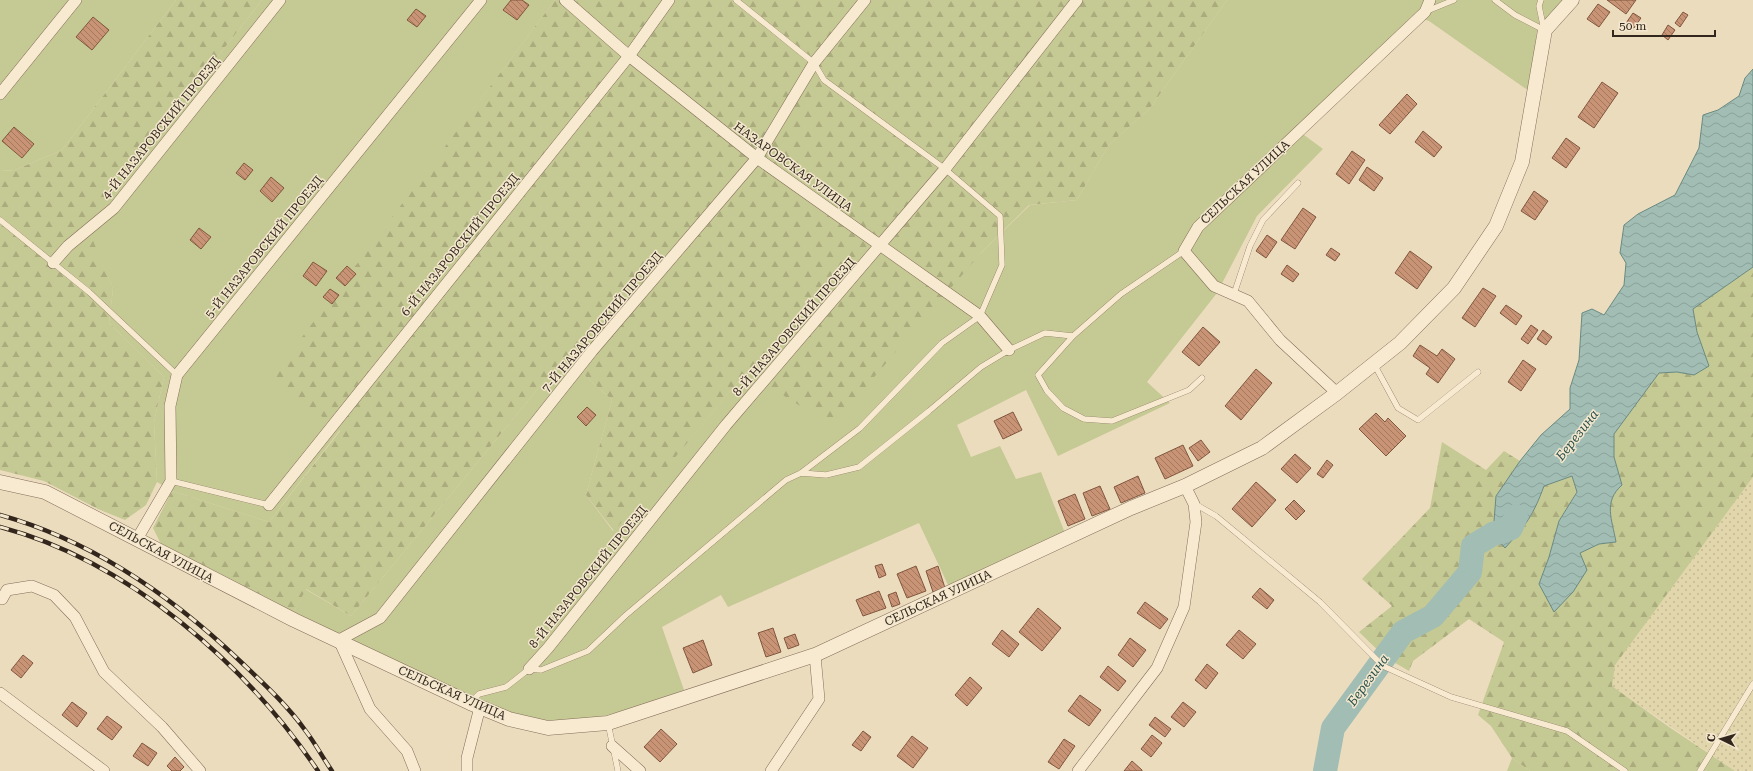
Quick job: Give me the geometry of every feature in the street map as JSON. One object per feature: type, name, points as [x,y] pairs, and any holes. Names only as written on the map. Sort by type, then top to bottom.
[{"type":"street","points":[[0,94],[76,0]]},
{"type":"street","name":"4-Й НАЗАРОВСКИЙ ПРОЕЗД","points":[[53,263],[68,246],[114,208],[280,0]]},
{"type":"street","name":"5-Й НАЗАРОВСКИЙ ПРОЕЗД","points":[[171,481],[170,406],[177,375],[481,0]]},
{"type":"street","name":"НАЗАРОВСКАЯ УЛИЦА","points":[[565,0],[629,56],[757,158],[980,316],[1009,350]]},
{"type":"street","name":"6-Й НАЗАРОВСКИЙ ПРОЕЗД","points":[[269,505],[629,56],[669,0]]},
{"type":"street","name":"7-Й НАЗАРОВСКИЙ ПРОЕЗД","points":[[339,640],[380,618],[592,351],[757,158],[814,63],[865,0]]},
{"type":"street","name":"8-Й НАЗАРОВСКИЙ ПРОЕЗД","points":[[529,669],[548,648],[726,425],[944,169],[1077,0]]},
{"type":"street","name":"СЕЛЬСКАЯ УЛИЦА","points":[[1184,251],[1198,227],[1425,12],[1430,0]]},
{"type":"street","points":[[1544,30],[1572,0]]},
{"type":"street","name":"СЕЛЬСКАЯ УЛИЦА","points":[[0,482],[45,492],[225,586],[475,705],[509,719],[548,728],[608,723],[815,655],[1131,508],[1185,486],[1262,448],[1337,393],[1400,343],[1454,288],[1496,226],[1522,162],[1544,30]]},
{"type":"street","points":[[1184,251],[1214,286],[1248,301],[1280,340],[1337,393]]},
{"type":"street","points":[[137,539],[171,481]]},
{"type":"street","points":[[1078,771],[1157,668],[1184,607],[1195,534],[1194,504],[1185,486]]},
{"type":"street","points":[[2,599],[7,590],[32,586],[54,595],[75,617],[104,672],[162,727],[198,770]]},
{"type":"street","points":[[339,640],[370,709],[407,751],[415,771]]},
{"type":"street","points":[[771,771],[819,699],[815,655]]},
{"type":"street","points":[[0,693],[104,771]]},
{"type":"street","points":[[467,771],[467,758],[475,705]]},
{"type":"street","points":[[612,746],[640,771]]},
{"type":"lane","points":[[475,705],[479,694],[506,687],[529,669],[541,670],[588,651],[626,614],[780,485],[801,473],[860,428],[942,343],[980,316],[1002,265],[1000,216],[944,169],[824,80],[814,63],[736,0]]},
{"type":"lane","points":[[1425,12],[1454,0]]},
{"type":"lane","points":[[1495,0],[1515,15],[1544,30]]},
{"type":"lane","points":[[1541,0],[1539,6],[1544,30]]},
{"type":"lane","points":[[1234,294],[1250,246],[1263,220],[1298,184]]},
{"type":"lane","points":[[0,220],[89,292],[177,375]]},
{"type":"lane","points":[[1184,251],[1121,294],[1073,336],[1038,375],[1047,391],[1063,408],[1084,419],[1112,421],[1189,390],[1202,378]]},
{"type":"lane","points":[[801,473],[826,475],[858,467],[929,411],[981,367],[1009,350],[1044,333],[1073,336]]},
{"type":"lane","points":[[1374,364],[1398,408],[1418,420],[1478,372]]},
{"type":"lane","points":[[171,481],[269,505]]},
{"type":"lane","points":[[1194,504],[1216,516],[1320,602],[1383,666],[1451,696],[1567,731],[1625,771]]},
{"type":"lane","points":[[1700,771],[1753,684]]},
{"type":"lane","points":[[608,723],[618,771]]},
{"type":"shaded area","points":[[1753,477],[1753,771],[1735,771],[1612,686],[1614,665]]},
{"type":"green space","points":[[0,0],[176,0],[62,150],[15,170],[0,171]]},
{"type":"green space","points":[[176,0],[262,0],[109,195],[94,243],[113,289],[109,323],[164,377],[154,422],[157,482],[146,505],[125,520],[98,509],[44,481],[0,470],[0,171],[15,170],[62,150]]},
{"type":"green space","points":[[262,0],[555,0],[273,377],[340,430],[269,522],[172,491],[157,482],[154,422],[164,377],[109,323],[113,289],[93,243],[109,195]]},
{"type":"green space","points":[[555,0],[1227,0],[1150,108],[1108,146],[1077,200],[1029,205],[981,253],[832,426],[746,372],[614,531],[586,495],[612,400],[564,357],[351,616],[306,589],[294,612],[161,544],[153,528],[172,491],[269,522],[340,431],[272,377]]},
{"type":"green space","points":[[1227,0],[1563,0],[1537,31],[1529,91],[1429,21],[1412,16],[1296,129],[1323,149],[1257,216],[1217,293],[1147,382],[1170,403],[1058,456],[1026,390],[957,425],[971,457],[1000,446],[1016,479],[1041,472],[1065,533],[949,587],[919,523],[728,607],[721,595],[662,627],[684,690],[623,711],[575,720],[550,721],[511,712],[484,703],[294,612],[305,589],[351,616],[564,357],[612,400],[586,495],[613,531],[746,372],[981,253],[1030,205],[1077,200],[1108,146],[1150,108]]},
{"type":"green space","points":[[1753,267],[1753,477],[1615,665],[1612,686],[1669,727],[1735,771],[1530,771],[1512,758],[1491,726],[1478,715],[1504,642],[1469,619],[1413,661],[1409,671],[1385,657],[1359,632],[1392,606],[1362,579],[1430,508],[1442,442],[1486,470],[1504,451],[1520,461],[1496,496],[1505,548],[1533,513],[1544,486],[1572,476],[1577,491],[1559,521],[1549,557],[1539,584],[1554,611],[1580,553],[1599,544],[1616,542],[1610,511],[1612,498],[1622,485],[1614,457],[1614,434],[1659,373],[1677,372],[1693,375],[1709,366],[1697,332],[1693,309]]},
{"type":"green space","points":[[1512,758],[1530,771],[1507,771]]},
{"type":"water","points":[[1753,69],[1753,267],[1693,309],[1697,332],[1709,366],[1694,375],[1677,372],[1659,373],[1614,434],[1614,457],[1622,485],[1612,498],[1610,511],[1616,542],[1599,544],[1580,553],[1587,570],[1573,592],[1554,612],[1539,584],[1549,557],[1559,521],[1577,492],[1572,476],[1544,486],[1528,520],[1505,548],[1493,534],[1496,496],[1520,461],[1541,435],[1570,409],[1570,388],[1579,360],[1582,313],[1592,309],[1604,315],[1624,285],[1626,263],[1620,253],[1624,225],[1638,214],[1675,195],[1699,148],[1703,115],[1718,110],[1739,96],[1745,78]]},
{"type":"building","points":[[511,0],[522,0],[529,5],[517,20],[503,10]]},
{"type":"building","points":[[1607,0],[1636,0],[1626,14]]},
{"type":"building","points":[[1598,4],[1610,12],[1599,27],[1587,19]]},
{"type":"building","points":[[416,9],[426,16],[417,27],[407,20]]},
{"type":"building","points":[[1683,12],[1688,15],[1680,27],[1675,23]]},
{"type":"building","points":[[1633,13],[1641,18],[1634,28],[1626,23]]},
{"type":"building","points":[[93,17],[109,30],[92,50],[76,37]]},
{"type":"building","points":[[1668,25],[1675,30],[1668,40],[1662,35]]},
{"type":"building","points":[[1602,82],[1618,93],[1594,128],[1578,117]]},
{"type":"building","points":[[1407,94],[1417,104],[1390,134],[1379,125]]},
{"type":"building","points":[[14,127],[34,144],[22,158],[2,141]]},
{"type":"building","points":[[1423,131],[1442,147],[1434,157],[1415,142]]},
{"type":"building","points":[[1566,138],[1580,148],[1566,168],[1552,158]]},
{"type":"building","points":[[1352,151],[1365,160],[1349,184],[1336,174]]},
{"type":"building","points":[[244,163],[253,170],[245,180],[236,173]]},
{"type":"building","points":[[1367,167],[1383,178],[1374,191],[1359,180]]},
{"type":"building","points":[[271,177],[284,188],[272,202],[260,191]]},
{"type":"building","points":[[1534,191],[1548,201],[1535,220],[1521,211]]},
{"type":"building","points":[[1303,208],[1316,217],[1295,249],[1281,240]]},
{"type":"building","points":[[199,228],[211,237],[201,249],[190,240]]},
{"type":"building","points":[[1267,235],[1277,242],[1266,258],[1256,251]]},
{"type":"building","points":[[1331,248],[1340,254],[1335,261],[1326,255]]},
{"type":"building","points":[[1410,251],[1432,267],[1417,289],[1395,273]]},
{"type":"building","points":[[313,262],[327,271],[316,286],[303,276]]},
{"type":"building","points":[[1287,265],[1299,274],[1293,282],[1281,274]]},
{"type":"building","points":[[347,266],[356,274],[345,286],[336,278]]},
{"type":"building","points":[[1483,288],[1496,296],[1475,327],[1462,318]]},
{"type":"building","points":[[330,289],[339,295],[332,304],[323,297]]},
{"type":"building","points":[[1506,305],[1522,316],[1516,325],[1500,313]]},
{"type":"building","points":[[1531,325],[1538,330],[1528,344],[1521,339]]},
{"type":"building","points":[[1203,327],[1220,342],[1199,366],[1182,352]]},
{"type":"building","points":[[1543,330],[1552,337],[1546,345],[1537,339]]},
{"type":"building","points":[[1420,345],[1437,356],[1442,349],[1455,359],[1438,383],[1426,374],[1430,368],[1413,356]]},
{"type":"building","points":[[1523,360],[1536,369],[1521,391],[1508,382]]},
{"type":"building","points":[[1256,369],[1272,383],[1241,420],[1225,406]]},
{"type":"building","points":[[587,407],[596,415],[586,426],[577,417]]},
{"type":"building","points":[[1013,412],[1022,430],[1003,439],[994,421]]},
{"type":"building","points":[[1376,413],[1385,422],[1388,418],[1406,436],[1386,456],[1359,429]]},
{"type":"building","points":[[1201,440],[1210,452],[1198,461],[1189,448]]},
{"type":"building","points":[[1183,445],[1193,466],[1165,479],[1155,458]]},
{"type":"building","points":[[1295,454],[1311,468],[1297,483],[1281,469]]},
{"type":"building","points":[[1327,460],[1333,465],[1323,478],[1317,474]]},
{"type":"building","points":[[1138,476],[1145,493],[1121,503],[1114,487]]},
{"type":"building","points":[[1256,482],[1276,500],[1252,527],[1232,509]]},
{"type":"building","points":[[1100,486],[1110,509],[1092,516],[1083,493]]},
{"type":"building","points":[[1075,494],[1085,519],[1068,526],[1058,501]]},
{"type":"building","points":[[1294,500],[1305,511],[1296,520],[1285,509]]},
{"type":"building","points":[[882,564],[886,575],[879,578],[875,566]]},
{"type":"building","points":[[916,566],[926,591],[907,598],[897,574]]},
{"type":"building","points":[[938,566],[945,588],[933,592],[926,571]]},
{"type":"building","points":[[1260,588],[1274,600],[1267,609],[1252,597]]},
{"type":"building","points":[[879,591],[886,608],[863,616],[856,600]]},
{"type":"building","points":[[896,592],[900,604],[892,607],[888,595]]},
{"type":"building","points":[[1145,602],[1168,619],[1160,629],[1137,613]]},
{"type":"building","points":[[1038,608],[1061,628],[1042,651],[1019,632]]},
{"type":"building","points":[[773,628],[781,652],[766,657],[758,633]]},
{"type":"building","points":[[1002,630],[1019,644],[1009,657],[992,644]]},
{"type":"building","points":[[1239,630],[1256,644],[1243,659],[1226,645]]},
{"type":"building","points":[[795,634],[799,645],[788,649],[784,638]]},
{"type":"building","points":[[1130,638],[1146,650],[1133,667],[1118,655]]},
{"type":"building","points":[[703,640],[712,665],[693,673],[683,648]]},
{"type":"building","points":[[23,655],[33,663],[21,678],[11,670]]},
{"type":"building","points":[[1207,664],[1218,673],[1206,689],[1195,680]]},
{"type":"building","points":[[1108,666],[1126,681],[1118,691],[1100,677]]},
{"type":"building","points":[[970,677],[982,688],[967,706],[955,695]]},
{"type":"building","points":[[1080,695],[1101,710],[1089,726],[1068,711]]},
{"type":"building","points":[[72,702],[87,713],[77,727],[62,715]]},
{"type":"building","points":[[1183,702],[1196,712],[1184,727],[1171,717]]},
{"type":"building","points":[[107,716],[122,727],[112,740],[97,729]]},
{"type":"building","points":[[1155,717],[1171,729],[1165,737],[1149,725]]},
{"type":"building","points":[[661,729],[677,744],[660,762],[644,747]]},
{"type":"building","points":[[863,731],[871,737],[861,751],[852,745]]},
{"type":"building","points":[[1152,735],[1162,743],[1151,757],[1141,749]]},
{"type":"building","points":[[912,736],[928,748],[913,768],[897,756]]},
{"type":"building","points":[[1064,739],[1075,746],[1059,769],[1048,762]]},
{"type":"building","points":[[142,743],[157,753],[148,766],[133,756]]},
{"type":"building","points":[[175,757],[184,767],[180,771],[172,771],[167,766]]},
{"type":"building","points":[[1132,761],[1142,770],[1142,771],[1124,771]]},
{"type":"waterway","name":"Березина","points":[[1325,771],[1333,728],[1403,632],[1433,616],[1470,572],[1473,546],[1493,534],[1511,528],[1516,516]]},
{"type":"railway","points":[[0,515],[34,526],[67,540],[99,556],[159,593],[215,638],[283,703],[309,735],[332,771]]},
{"type":"railway","points":[[0,527],[47,543],[93,564],[138,591],[180,621],[219,655],[256,692],[289,731],[318,771]]}]
